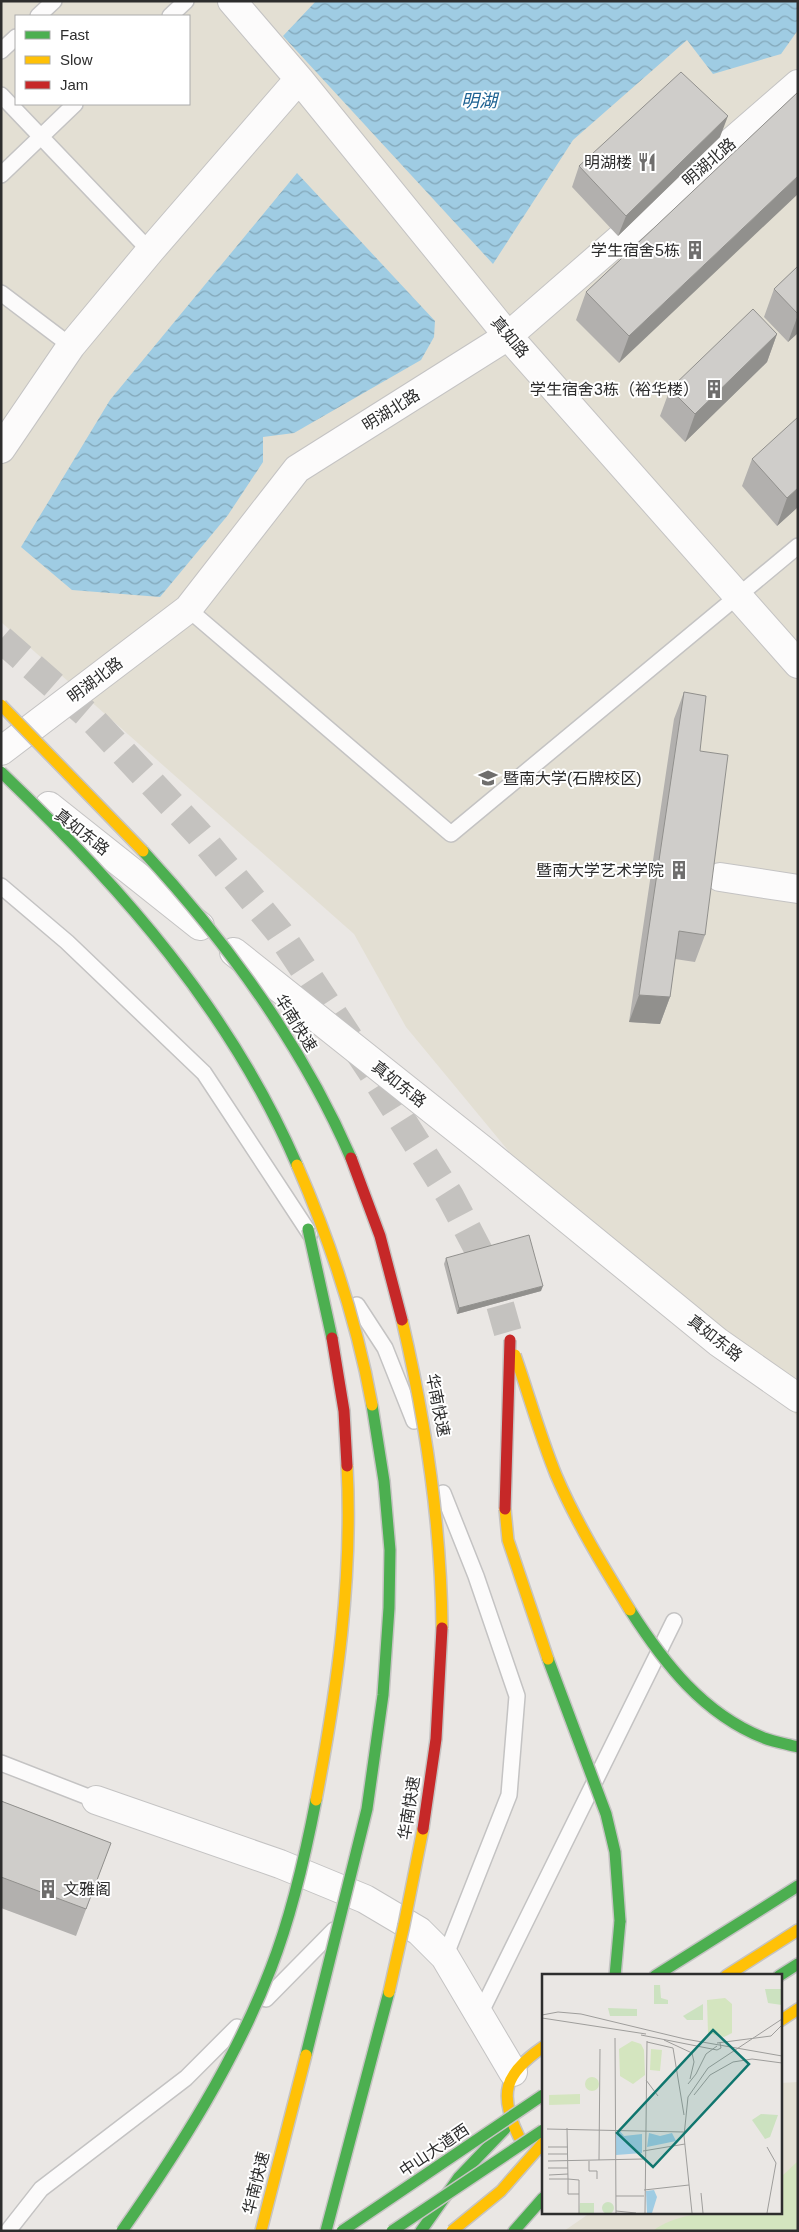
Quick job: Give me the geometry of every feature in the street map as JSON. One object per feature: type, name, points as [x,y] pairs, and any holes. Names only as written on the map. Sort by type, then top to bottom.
[{"type":"main road","name":"华南快速","points":[[1,705],[193,906],[245,974],[295,1051],[334,1122],[366,1194],[390,1267],[416,1378],[429,1446],[441,1544],[444,1625],[436,1739],[425,1817],[404,1926],[326,2231]]},
{"type":"main road","name":"华南快速","points":[[1,770],[97,869],[133,910],[197,989],[236,1048],[293,1154],[310,1191],[344,1284],[362,1351],[373,1407],[384,1478],[390,1549],[389,1602],[372,1781],[360,1840],[261,2231]]},
{"type":"main road","points":[[122,2231],[158,2181],[218,2082],[272,1967],[297,1886],[332,1719],[347,1588],[346,1437],[341,1387],[331,1330],[293,1154]]},
{"type":"main road","points":[[615,1974],[620,1921],[619,1887],[613,1842],[598,1788],[560,1693],[508,1540],[504,1500],[510,1340],[551,1461],[573,1510],[642,1632],[679,1678],[719,1715],[743,1729],[798,1747]]},
{"type":"main road","points":[[657,1974],[798,1886]]},
{"type":"main road","points":[[729,1974],[798,1930]]},
{"type":"main road","points":[[782,1974],[798,1964]]},
{"type":"main road","points":[[542,2048],[524,2060],[509,2084],[512,2123],[528,2150],[542,2157]]},
{"type":"main road","name":"中山大道西","points":[[342,2231],[542,2096]]},
{"type":"main road","points":[[421,2231],[436,2206],[456,2180],[489,2143],[512,2123]]},
{"type":"main road","points":[[392,2231],[542,2131]]},
{"type":"main road","points":[[452,2231],[480,2210],[498,2193],[527,2164],[542,2144]]},
{"type":"main road","points":[[514,2231],[542,2199]]},
{"type":"street","name":"真如路","points":[[232,1],[299,79],[508,336],[798,664]]},
{"type":"street","points":[[1,449],[71,346],[150,251],[299,79]]},
{"type":"street","name":"明湖北路","points":[[1,751],[188,609],[297,469],[508,336],[798,84]]},
{"type":"street","name":"真如东路","points":[[1,770],[488,1154],[718,1342],[798,1398]]},
{"type":"street","points":[[720,877],[798,889]]},
{"type":"street","points":[[96,1800],[280,1864],[365,1899],[418,1931],[445,1957],[479,2016],[509,2084]]},
{"type":"lane","points":[[39,15],[54,1]]},
{"type":"lane","points":[[171,15],[186,1]]},
{"type":"lane","points":[[1,51],[15,38]]},
{"type":"lane","points":[[1,95],[150,251]]},
{"type":"lane","points":[[1,175],[74,105]]},
{"type":"lane","points":[[1,293],[71,346]]},
{"type":"lane","points":[[188,609],[452,834],[798,546]]},
{"type":"lane","points":[[1,886],[67,942],[204,1074],[385,1348],[476,1576],[517,1696],[509,1794],[445,1957]]},
{"type":"lane","points":[[479,2016],[674,1622]]},
{"type":"lane","points":[[1,1764],[96,1800]]},
{"type":"lane","points":[[8,2231],[41,2189],[186,2078],[365,1899]]},
{"type":"lane","points":[[399,2231],[509,2084]]},
{"type":"shaded area","name":"暨南大学(石牌校区)","points":[[1,1],[798,1],[798,1416],[601,1263],[406,1027],[354,934],[1,622]]},
{"type":"shaded area","points":[[798,2082],[798,2231],[564,2231],[589,2214],[782,2214],[782,2083]]},
{"type":"green space","points":[[798,2161],[798,2231],[653,2231],[666,2223],[697,2214],[782,2214],[782,2176]]},
{"type":"water","name":"明湖","points":[[316,1],[798,1],[798,30],[781,54],[713,74],[687,40],[573,140],[493,264],[283,36]]},
{"type":"water","points":[[297,173],[435,321],[434,337],[421,360],[294,433],[263,437],[263,462],[228,515],[160,597],[72,590],[21,547],[110,400]]},
{"type":"building","name":"明湖楼","points":[[681,72],[728,116],[626,216],[579,166]]},
{"type":"building","name":"学生宿舍5栋","points":[[798,92],[798,176],[629,336],[586,292]]},
{"type":"building","points":[[798,266],[798,314],[774,289]]},
{"type":"building","points":[[753,309],[777,334],[695,414],[670,389]]},
{"type":"building","points":[[798,417],[798,488],[787,498],[752,459]]},
{"type":"building","name":"暨南大学艺术学院","points":[[684,692],[706,696],[700,751],[728,755],[705,935],[679,931],[670,997],[639,995]]},
{"type":"building","points":[[529,1235],[543,1286],[459,1308],[446,1258]]},
{"type":"building","points":[[1,1801],[111,1843],[86,1909],[1,1877]]},
{"type":"tunnel","points":[[1,639],[91,718],[198,833],[279,932],[373,1074],[450,1196],[492,1276],[510,1340]]},
{"type":"traffic: fast","points":[[1,772],[46,816],[130,906],[206,1003],[240,1055],[270,1108],[297,1165]]},
{"type":"traffic: fast","points":[[143,851],[204,921],[260,996],[309,1074],[351,1158]]},
{"type":"traffic: fast","points":[[308,1229],[332,1338]]},
{"type":"traffic: fast","points":[[306,2055],[367,1809],[383,1695],[389,1608],[390,1550],[384,1481],[372,1405]]},
{"type":"traffic: fast","points":[[630,1610],[671,1667],[704,1701],[742,1728],[764,1738],[798,1747]]},
{"type":"traffic: fast","points":[[548,1659],[606,1814],[615,1852],[620,1921]]},
{"type":"traffic: fast","points":[[122,2231],[165,2168],[205,2104],[257,2003],[279,1948],[292,1906],[316,1800]]},
{"type":"traffic: fast","points":[[658,1974],[798,1886]]},
{"type":"traffic: fast","points":[[615,1974],[620,1921]]},
{"type":"traffic: fast","points":[[782,1974],[798,1964]]},
{"type":"traffic: fast","points":[[326,2231],[389,1992]]},
{"type":"traffic: fast","points":[[342,2231],[542,2096]]},
{"type":"traffic: fast","points":[[421,2231],[459,2177],[505,2129]]},
{"type":"traffic: fast","points":[[392,2231],[542,2131]]},
{"type":"traffic: fast","points":[[514,2231],[542,2199]]},
{"type":"traffic: slow","points":[[1,705],[143,851]]},
{"type":"traffic: slow","points":[[297,1165],[342,1283],[359,1343],[372,1405]]},
{"type":"traffic: slow","points":[[402,1320],[411,1358],[431,1473],[439,1550],[442,1628]]},
{"type":"traffic: slow","points":[[515,1355],[556,1475],[590,1544],[630,1610]]},
{"type":"traffic: slow","points":[[316,1800],[331,1717],[342,1634],[348,1550],[347,1466]]},
{"type":"traffic: slow","points":[[505,1509],[508,1540],[548,1659]]},
{"type":"traffic: slow","points":[[389,1992],[423,1829]]},
{"type":"traffic: slow","points":[[729,1974],[798,1930]]},
{"type":"traffic: slow","points":[[782,2020],[798,2009]]},
{"type":"traffic: slow","points":[[519,2137],[508,2109],[508,2086],[520,2066],[542,2048]]},
{"type":"traffic: slow","points":[[261,2231],[306,2055]]},
{"type":"traffic: slow","points":[[452,2231],[501,2191],[542,2144]]},
{"type":"traffic: jam","points":[[351,1158],[380,1236],[402,1320]]},
{"type":"traffic: jam","points":[[332,1338],[344,1411],[347,1466]]},
{"type":"traffic: jam","points":[[505,1509],[510,1340]]},
{"type":"traffic: jam","points":[[423,1829],[436,1739],[442,1628]]},
{"type":"place","name":"明湖楼","points":[[647,162]]},
{"type":"place","name":"学生宿舍5栋","points":[[695,250]]},
{"type":"place","name":"学生宿舍3栋（裕华楼）","points":[[714,389]]},
{"type":"place","name":"暨南大学(石牌校区)","points":[[488,778]]},
{"type":"place","name":"暨南大学艺术学院","points":[[679,870]]},
{"type":"place","name":"文雅阁","points":[[48,1889]]}]
